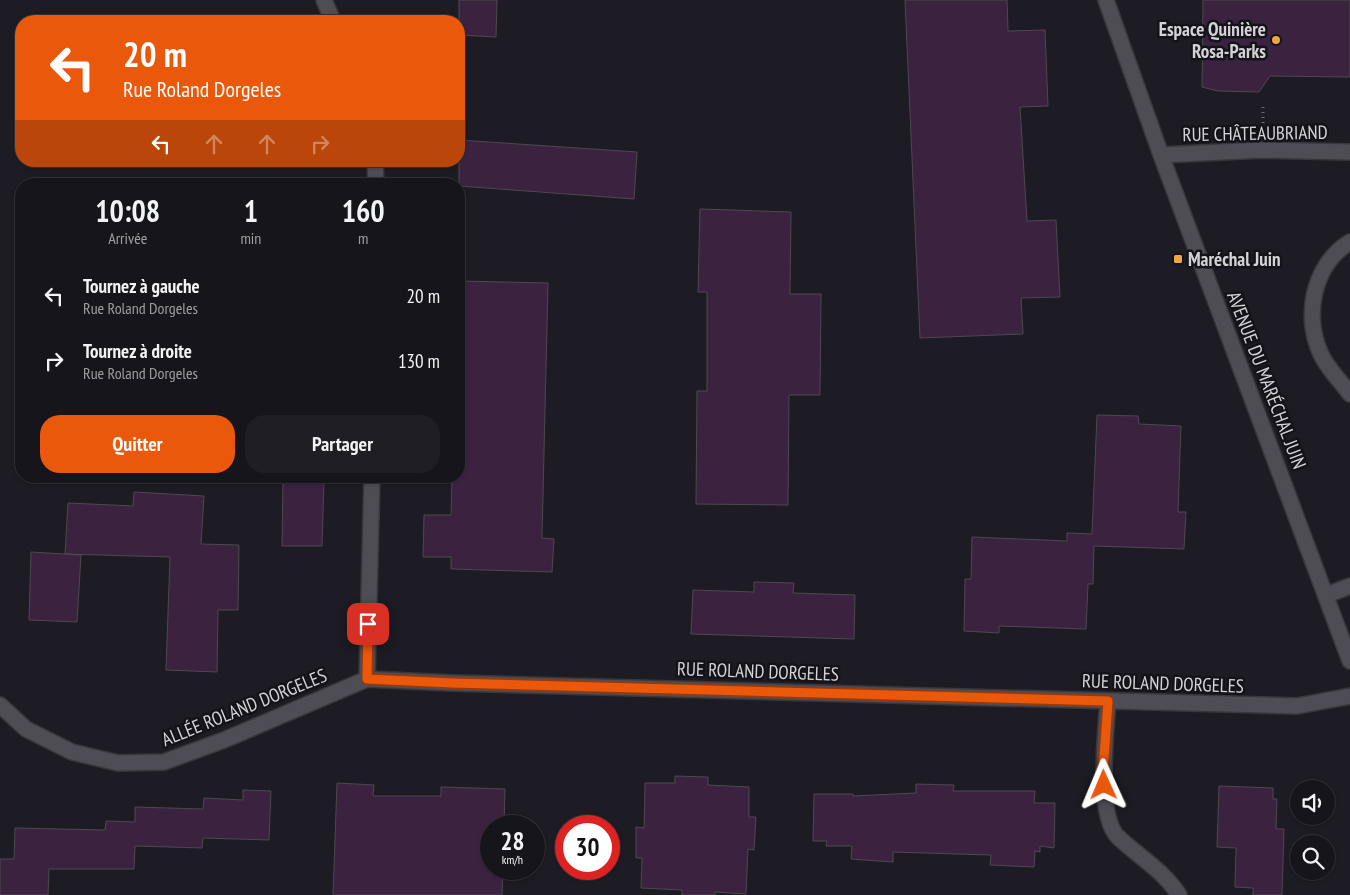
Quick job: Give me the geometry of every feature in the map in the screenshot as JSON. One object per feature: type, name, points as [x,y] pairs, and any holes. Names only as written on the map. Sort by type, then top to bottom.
[{"type":"street","points":[[324,0],[330,15]]},
{"type":"street","name":"AVENUE DU MARÉCHAL JUIN","points":[[1106,0],[1161,155],[1350,660]]},
{"type":"street","name":"RUE CHÂTEAUBRIAND","points":[[1161,155],[1262,150],[1350,152]]},
{"type":"street","points":[[1350,242],[1326,265],[1315,289],[1312,310],[1314,336],[1324,360],[1350,394]]},
{"type":"street","points":[[367,679],[372,483]]},
{"type":"street","points":[[1327,596],[1350,586]]},
{"type":"street","name":"RUE ROLAND DORGELES","points":[[367,679],[452,683],[1297,706],[1350,696]]},
{"type":"street","name":"ALLÉE ROLAND DORGELES","points":[[0,705],[26,729],[72,752],[118,763],[164,762],[224,740],[367,679]]},
{"type":"street","points":[[1108,701],[1103,772],[1107,812],[1116,836],[1145,858],[1171,882],[1179,895]]},
{"type":"building","points":[[459,0],[497,0],[496,37],[465,35],[465,15],[459,15]]},
{"type":"building","points":[[905,0],[1007,0],[1008,31],[1045,30],[1048,106],[1020,107],[1027,221],[1056,220],[1060,297],[1021,298],[1023,334],[920,338]]},
{"type":"building","name":"Espace Quinière Rosa-Parks","points":[[1203,0],[1350,0],[1350,77],[1270,76],[1259,92],[1218,91],[1202,87]]},
{"type":"building","points":[[465,140],[637,152],[634,199],[465,186],[465,178],[459,178],[459,167],[465,167]]},
{"type":"building","points":[[700,209],[791,212],[790,294],[821,294],[820,395],[789,395],[788,505],[696,504],[697,391],[707,391],[707,292],[698,292]]},
{"type":"building","points":[[465,281],[548,283],[542,538],[554,539],[552,572],[451,569],[451,557],[423,557],[424,515],[451,515],[452,483],[465,483]]},
{"type":"building","points":[[1097,415],[1138,416],[1139,424],[1181,426],[1178,512],[1186,512],[1184,549],[1094,546],[1093,584],[1088,584],[1086,629],[999,626],[999,633],[964,631],[965,579],[971,579],[972,537],[1067,541],[1067,533],[1092,534]]},
{"type":"building","points":[[283,483],[324,483],[322,546],[282,546]]},
{"type":"building","points":[[134,492],[204,496],[201,544],[239,545],[238,610],[218,610],[217,672],[166,670],[170,557],[65,554],[68,503],[133,506]]},
{"type":"building","points":[[31,552],[81,555],[77,622],[29,620]]},
{"type":"building","points":[[754,582],[794,583],[793,593],[855,595],[854,639],[691,634],[693,590],[754,592]]},
{"type":"building","points":[[675,776],[708,777],[708,785],[749,787],[749,817],[756,817],[754,850],[748,849],[746,894],[715,892],[715,895],[682,895],[682,890],[641,888],[642,858],[636,858],[636,827],[644,828],[645,783],[675,783]]},
{"type":"building","points":[[337,783],[374,785],[373,796],[441,796],[441,787],[505,789],[504,815],[480,815],[480,880],[503,880],[502,895],[333,895]]},
{"type":"building","points":[[916,784],[954,785],[953,791],[1035,791],[1034,803],[1055,803],[1054,848],[1040,846],[1040,852],[1035,851],[1034,867],[990,865],[991,855],[893,852],[893,862],[851,859],[852,846],[826,846],[827,841],[813,841],[814,794],[853,794],[853,796],[916,793]]},
{"type":"building","points":[[1219,786],[1273,788],[1273,799],[1277,799],[1276,829],[1284,829],[1282,895],[1253,895],[1253,888],[1235,887],[1236,848],[1217,847]]},
{"type":"building","points":[[243,790],[271,791],[269,840],[203,838],[202,848],[135,846],[134,869],[49,869],[48,895],[0,895],[0,859],[14,859],[15,828],[105,830],[106,821],[135,822],[135,807],[203,809],[204,798],[243,800]]},
{"type":"place","name":"Espace Quinière Rosa-Parks","points":[[1276,40]]},
{"type":"place","name":"Maréchal Juin","points":[[1178,259]]},
{"type":"route","points":[[368,624],[367,679],[1108,701],[1103,772],[1104,785]]}]
